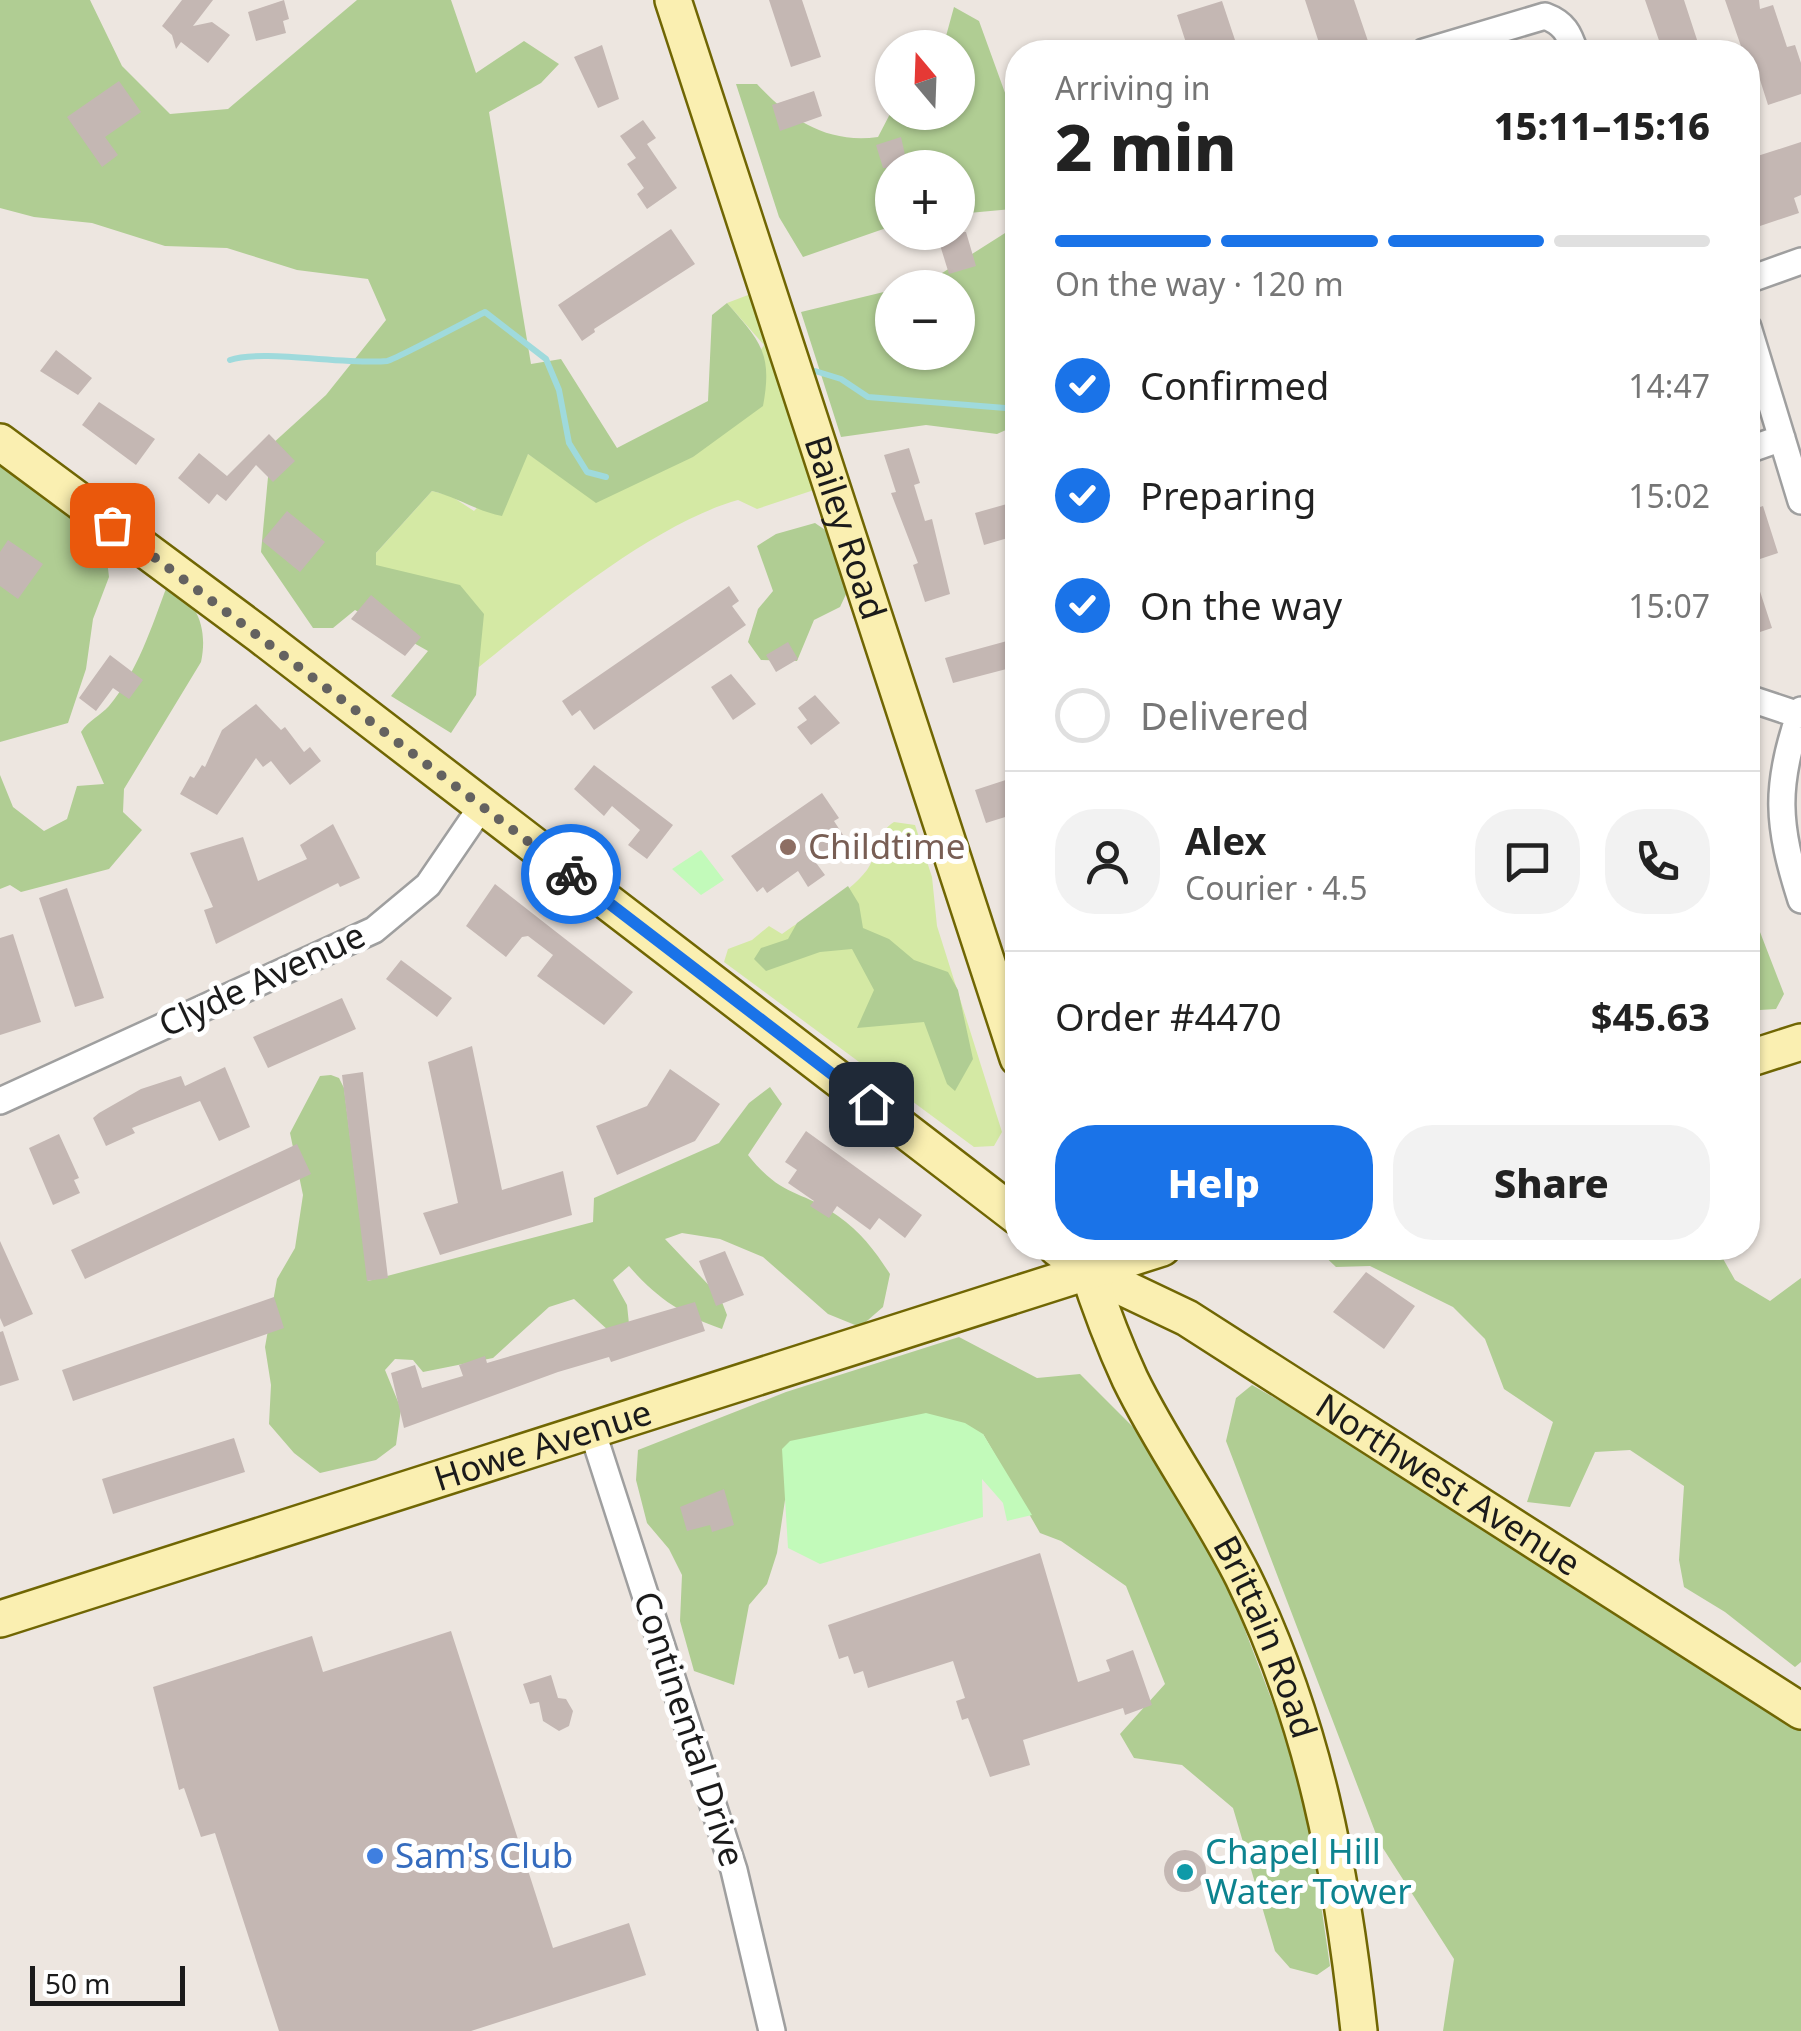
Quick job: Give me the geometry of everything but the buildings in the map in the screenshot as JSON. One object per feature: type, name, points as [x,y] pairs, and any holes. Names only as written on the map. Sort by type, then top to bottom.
[{"type":"street","name":"Bailey Road","points":[[674,0],[1005,1018]]},
{"type":"street","points":[[1464,40],[1545,16],[1558,22],[1571,40]]},
{"type":"street","points":[[1760,276],[1801,262]]},
{"type":"street","points":[[1760,366],[1801,501]]},
{"type":"street","points":[[1760,446],[1782,438]]},
{"type":"street","points":[[0,442],[1005,1207]]},
{"type":"street","points":[[1760,701],[1800,713],[1781,778],[1778,814],[1801,900]]},
{"type":"street","name":"Clyde Avenue","points":[[0,1101],[374,930],[428,885],[482,806]]},
{"type":"street","points":[[1760,1055],[1801,1042]]},
{"type":"street","name":"Howe Avenue","points":[[0,1619],[592,1430],[1081,1260]]},
{"type":"street","name":"Brittain Road","points":[[1084,1260],[1131,1380],[1228,1548],[1283,1669],[1314,1760],[1336,1854],[1360,2031]]},
{"type":"street","name":"Northwest Avenue","points":[[1086,1260],[1187,1318],[1801,1711]]},
{"type":"street","name":"Continental Drive","points":[[592,1430],[734,1870],[772,2031]]},
{"type":"green space","points":[[0,0],[90,0],[122,66],[170,114],[228,109],[357,0],[451,0],[476,73],[524,41],[559,64],[541,83],[489,112],[531,364],[561,359],[617,448],[708,401],[712,315],[727,303],[756,338],[765,360],[763,406],[693,457],[596,503],[528,454],[502,516],[432,491],[376,553],[376,565],[460,585],[484,614],[476,695],[451,733],[391,696],[428,651],[355,610],[333,628],[313,628],[261,552],[271,445],[326,395],[386,320],[368,279],[297,270],[227,248],[165,246],[92,223],[34,217],[0,208]]},
{"type":"green space","points":[[954,7],[979,21],[1005,93],[1005,210],[975,212],[975,150],[875,150],[875,232],[803,257],[779,217],[736,84],[757,84],[797,118],[826,133],[878,137],[882,130],[975,130],[975,30],[948,30]]},
{"type":"green space","points":[[1005,233],[1005,430],[997,434],[926,425],[841,437],[801,312],[875,294],[875,370],[975,370],[975,270],[947,270]]},
{"type":"green space","points":[[756,292],[817,489],[757,509],[738,500],[672,528],[603,572],[479,667],[376,566],[376,553],[432,491],[451,496],[474,511],[528,454],[557,473],[693,457],[764,345],[727,303]]},
{"type":"green space","points":[[0,455],[83,521],[107,560],[109,577],[93,619],[86,669],[68,723],[0,742]]},
{"type":"green space","points":[[815,523],[834,536],[848,590],[840,607],[814,620],[797,661],[761,660],[748,642],[758,609],[773,591],[757,546],[776,534]]},
{"type":"green space","points":[[167,586],[193,607],[201,627],[203,650],[201,662],[124,789],[123,812],[142,830],[109,869],[21,892],[10,885],[0,889],[0,775],[13,807],[44,831],[67,819],[77,786],[104,784],[81,732],[109,706],[128,679]]},
{"type":"green space","points":[[894,822],[915,825],[932,877],[937,926],[1002,1132],[994,1146],[974,1147],[724,962],[728,949],[752,940],[769,926],[782,934],[849,888],[867,870],[884,832]]},
{"type":"green space","points":[[701,850],[724,880],[701,895],[672,869]]},
{"type":"green space","points":[[848,886],[859,904],[863,928],[889,939],[914,960],[948,972],[958,990],[973,1059],[955,1091],[947,1084],[924,1022],[857,1028],[874,990],[852,949],[820,952],[766,971],[754,959],[761,948],[788,939],[797,923]]},
{"type":"green space","points":[[1760,932],[1784,994],[1776,1009],[1760,1010]]},
{"type":"green space","points":[[320,1076],[339,1078],[344,1088],[368,1281],[593,1222],[594,1198],[719,1143],[749,1103],[770,1087],[782,1104],[748,1155],[771,1179],[838,1216],[867,1242],[890,1274],[883,1307],[860,1327],[828,1314],[763,1257],[720,1239],[682,1233],[665,1239],[720,1297],[727,1315],[722,1329],[671,1304],[629,1266],[613,1280],[627,1305],[629,1324],[609,1331],[574,1299],[549,1307],[493,1358],[423,1372],[413,1360],[395,1359],[385,1370],[401,1409],[396,1445],[376,1460],[320,1473],[294,1453],[269,1424],[271,1385],[265,1347],[277,1279],[295,1248],[303,1195],[290,1133]]},
{"type":"green space","points":[[1329,1260],[1724,1260],[1735,1280],[1770,1301],[1801,1278],[1801,1662],[1795,1667],[1725,1612],[1684,1587],[1679,1560],[1684,1486],[1630,1450],[1595,1452],[1570,1507],[1527,1502],[1553,1422],[1504,1389],[1485,1339],[1453,1307],[1370,1266],[1336,1267]]},
{"type":"green space","points":[[959,1337],[1037,1378],[1080,1374],[1145,1439],[1218,1562],[1303,1782],[1330,1966],[1317,1975],[1290,1968],[1275,1951],[1233,1808],[1182,1765],[1134,1758],[1120,1734],[1165,1684],[1126,1586],[1061,1541],[1040,1533],[983,1434],[785,1500],[777,1553],[767,1584],[749,1605],[734,1685],[694,1671],[680,1621],[682,1575],[669,1549],[647,1523],[636,1480],[638,1450],[786,1392]]},
{"type":"green space","points":[[1252,1385],[1443,1495],[1801,1728],[1801,2031],[1443,2031],[1454,1959],[1379,1842],[1226,1441],[1236,1398]]},
{"type":"green space","points":[[926,1413],[965,1423],[983,1434],[1032,1515],[1007,1521],[1003,1503],[982,1479],[983,1517],[820,1564],[788,1548],[782,1449],[790,1441]]},
{"type":"waterway","points":[[230,360],[261,356],[387,361],[485,312],[546,359],[559,390],[569,443],[587,472],[606,477]]},
{"type":"waterway","points":[[815,371],[841,379],[868,397],[1005,408]]},
{"type":"way so far","points":[[112,525],[571,874]]},
{"type":"place","name":"Childtime","points":[[788,847]]},
{"type":"place","name":"Sam's Club","points":[[375,1856]]},
{"type":"place","name":"Chapel Hill Water Tower","points":[[1185,1872]]},
{"type":"route","points":[[571,874],[871,1104]]}]
